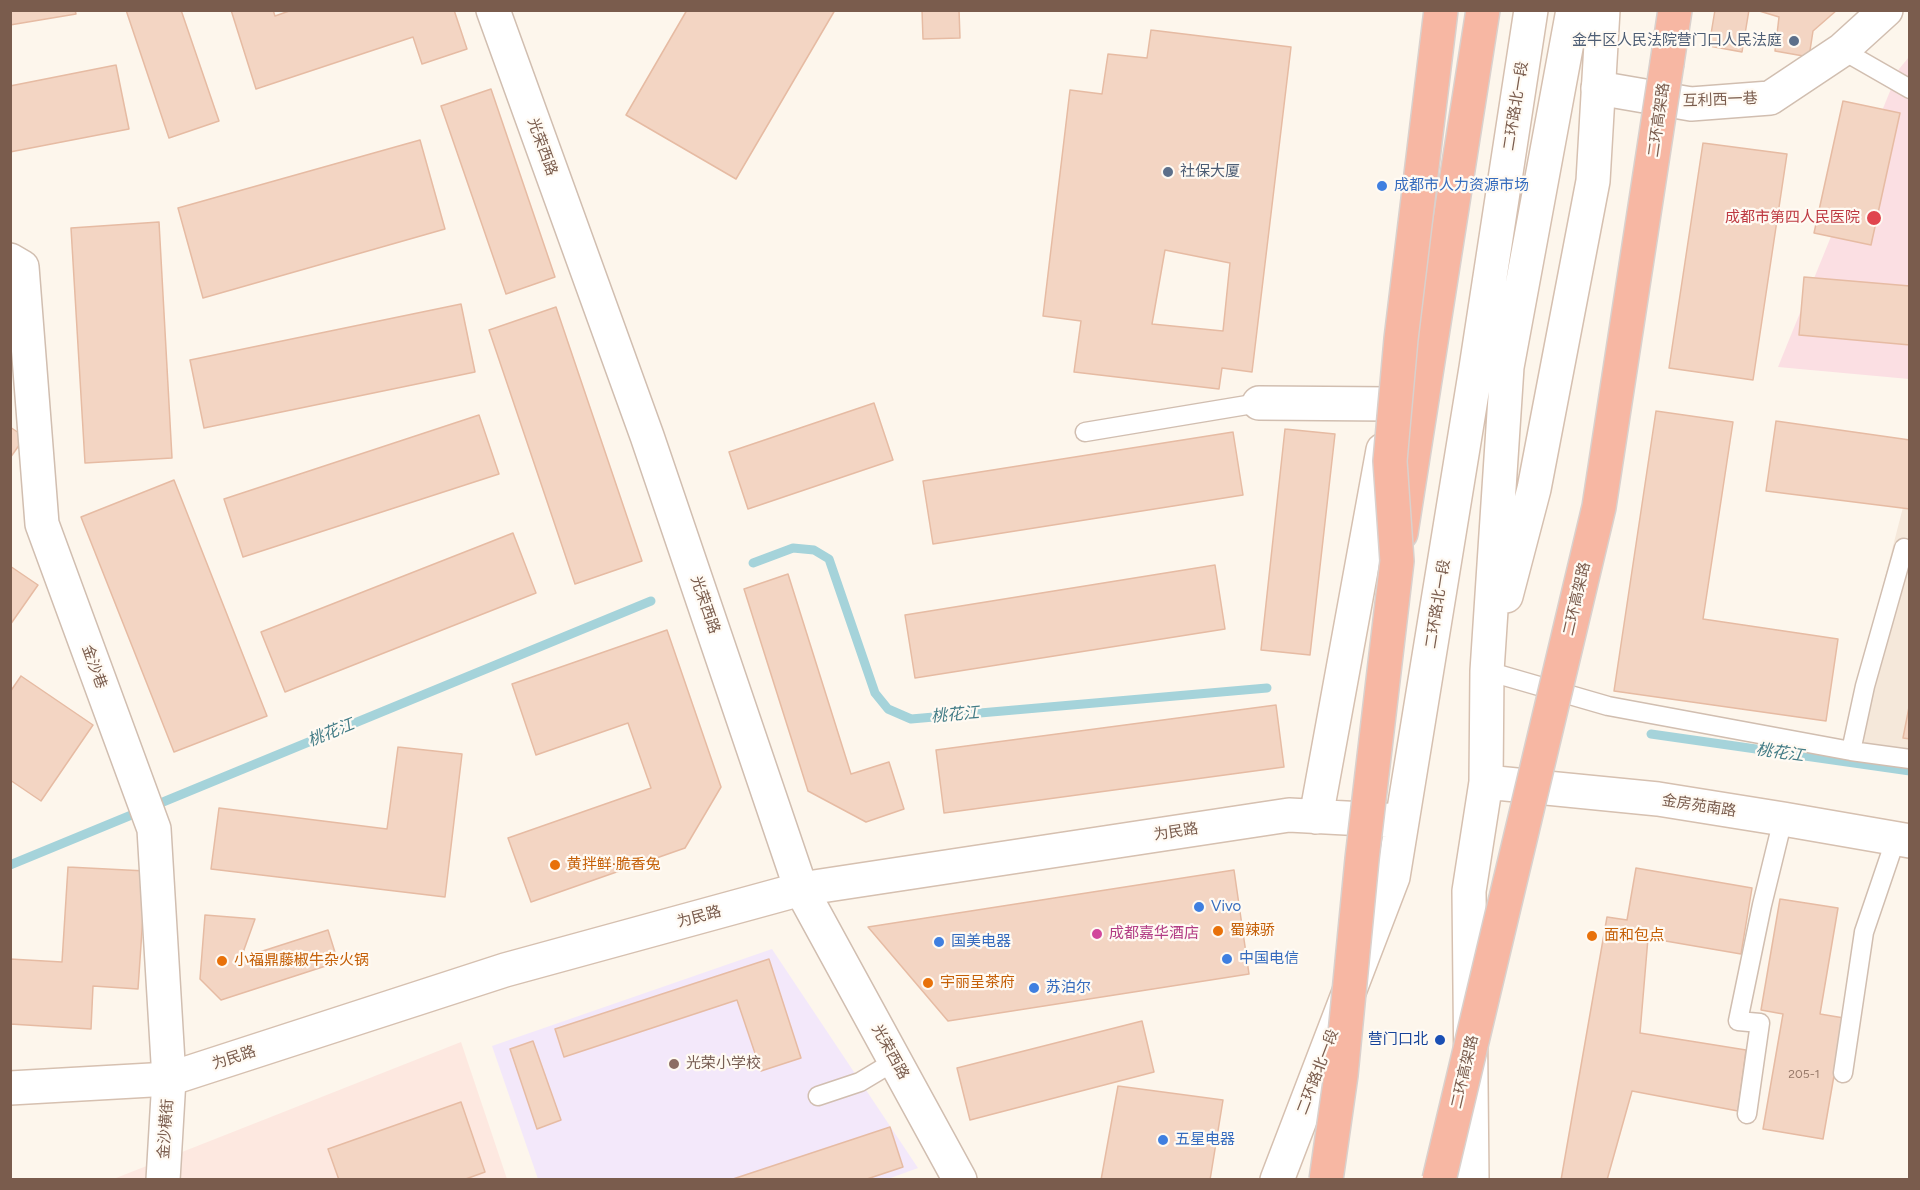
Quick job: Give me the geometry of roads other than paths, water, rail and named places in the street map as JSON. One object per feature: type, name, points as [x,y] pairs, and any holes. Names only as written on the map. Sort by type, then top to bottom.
[{"type":"highway","points":[[1397,561],[1390,461],[1401,339],[1441,10]]},
{"type":"highway","points":[[1326,1179],[1341,1075],[1362,859],[1397,561],[1483,10]]},
{"type":"highway","name":"二环高架路","points":[[1439,1179],[1599,507],[1675,10]]},
{"type":"street","name":"光荣西路","points":[[493,10],[647,436],[801,889],[960,1179]]},
{"type":"street","points":[[1316,817],[1391,404],[1457,10]]},
{"type":"street","name":"二环路北一段","points":[[1472,1179],[1469,891],[1486,782],[1492,368],[1531,10]]},
{"type":"street","name":"二环路北一段","points":[[1277,1179],[1393,877],[1402,821],[1492,368],[1573,10]]},
{"type":"street","points":[[1487,671],[1534,489],[1593,181],[1603,10]]},
{"type":"street","name":"互利西一巷","points":[[1598,88],[1691,104],[1770,98],[1842,50],[1886,10]]},
{"type":"street","name":"金沙巷","points":[[10,260],[22,267],[42,524],[154,829],[169,1079]]},
{"type":"street","points":[[1259,403],[1391,404]]},
{"type":"street","name":"金房苑南路","points":[[1486,782],[1658,799],[1903,840]]},
{"type":"street","name":"为民路","points":[[10,1088],[169,1079],[505,970],[801,889],[1289,815],[1402,821]]},
{"type":"street","name":"金沙横街","points":[[163,1179],[169,1079]]},
{"type":"lane","points":[[1842,50],[1910,89]]},
{"type":"lane","points":[[1085,432],[1259,403]]},
{"type":"lane","points":[[1851,752],[1865,686],[1904,548]]},
{"type":"lane","points":[[1487,671],[1608,706],[1851,752],[1910,759]]},
{"type":"lane","points":[[1747,1114],[1760,1023],[1738,1021],[1762,904],[1783,819]]},
{"type":"lane","points":[[1843,1073],[1864,932],[1903,840]]},
{"type":"lane","points":[[818,1096],[860,1082],[895,1061]]},
{"type":"waterway","name":"桃花江","points":[[753,563],[793,548],[814,550],[829,559],[875,693],[888,709],[911,719],[1267,688]]},
{"type":"waterway","name":"桃花江","points":[[10,865],[651,601]]},
{"type":"waterway","name":"桃花江","points":[[1651,734],[1910,771]]},
{"type":"place","name":"金牛区人民法院营门口人民法庭","points":[[1794,41]]},
{"type":"place","name":"社保大厦","points":[[1168,172]]},
{"type":"place","name":"成都市人力资源市场","points":[[1382,186]]},
{"type":"place","name":"成都市第四人民医院","points":[[1874,218]]},
{"type":"place","name":"黄拌鲜·脆香兔","points":[[555,865]]},
{"type":"place","name":"Vivo","points":[[1199,907]]},
{"type":"place","name":"蜀辣骄","points":[[1218,931]]},
{"type":"place","name":"成都嘉华酒店","points":[[1097,934]]},
{"type":"place","name":"面和包点","points":[[1592,936]]},
{"type":"place","name":"国美电器","points":[[939,942]]},
{"type":"place","name":"中国电信","points":[[1227,959]]},
{"type":"place","name":"小福鼎藤椒牛杂火锅","points":[[222,961]]},
{"type":"place","name":"宇丽呈茶府","points":[[928,983]]},
{"type":"place","name":"苏泊尔","points":[[1034,988]]},
{"type":"place","name":"营门口北","points":[[1440,1040]]},
{"type":"place","name":"光荣小学校","points":[[674,1064]]},
{"type":"place","name":"五星电器","points":[[1163,1140]]}]
